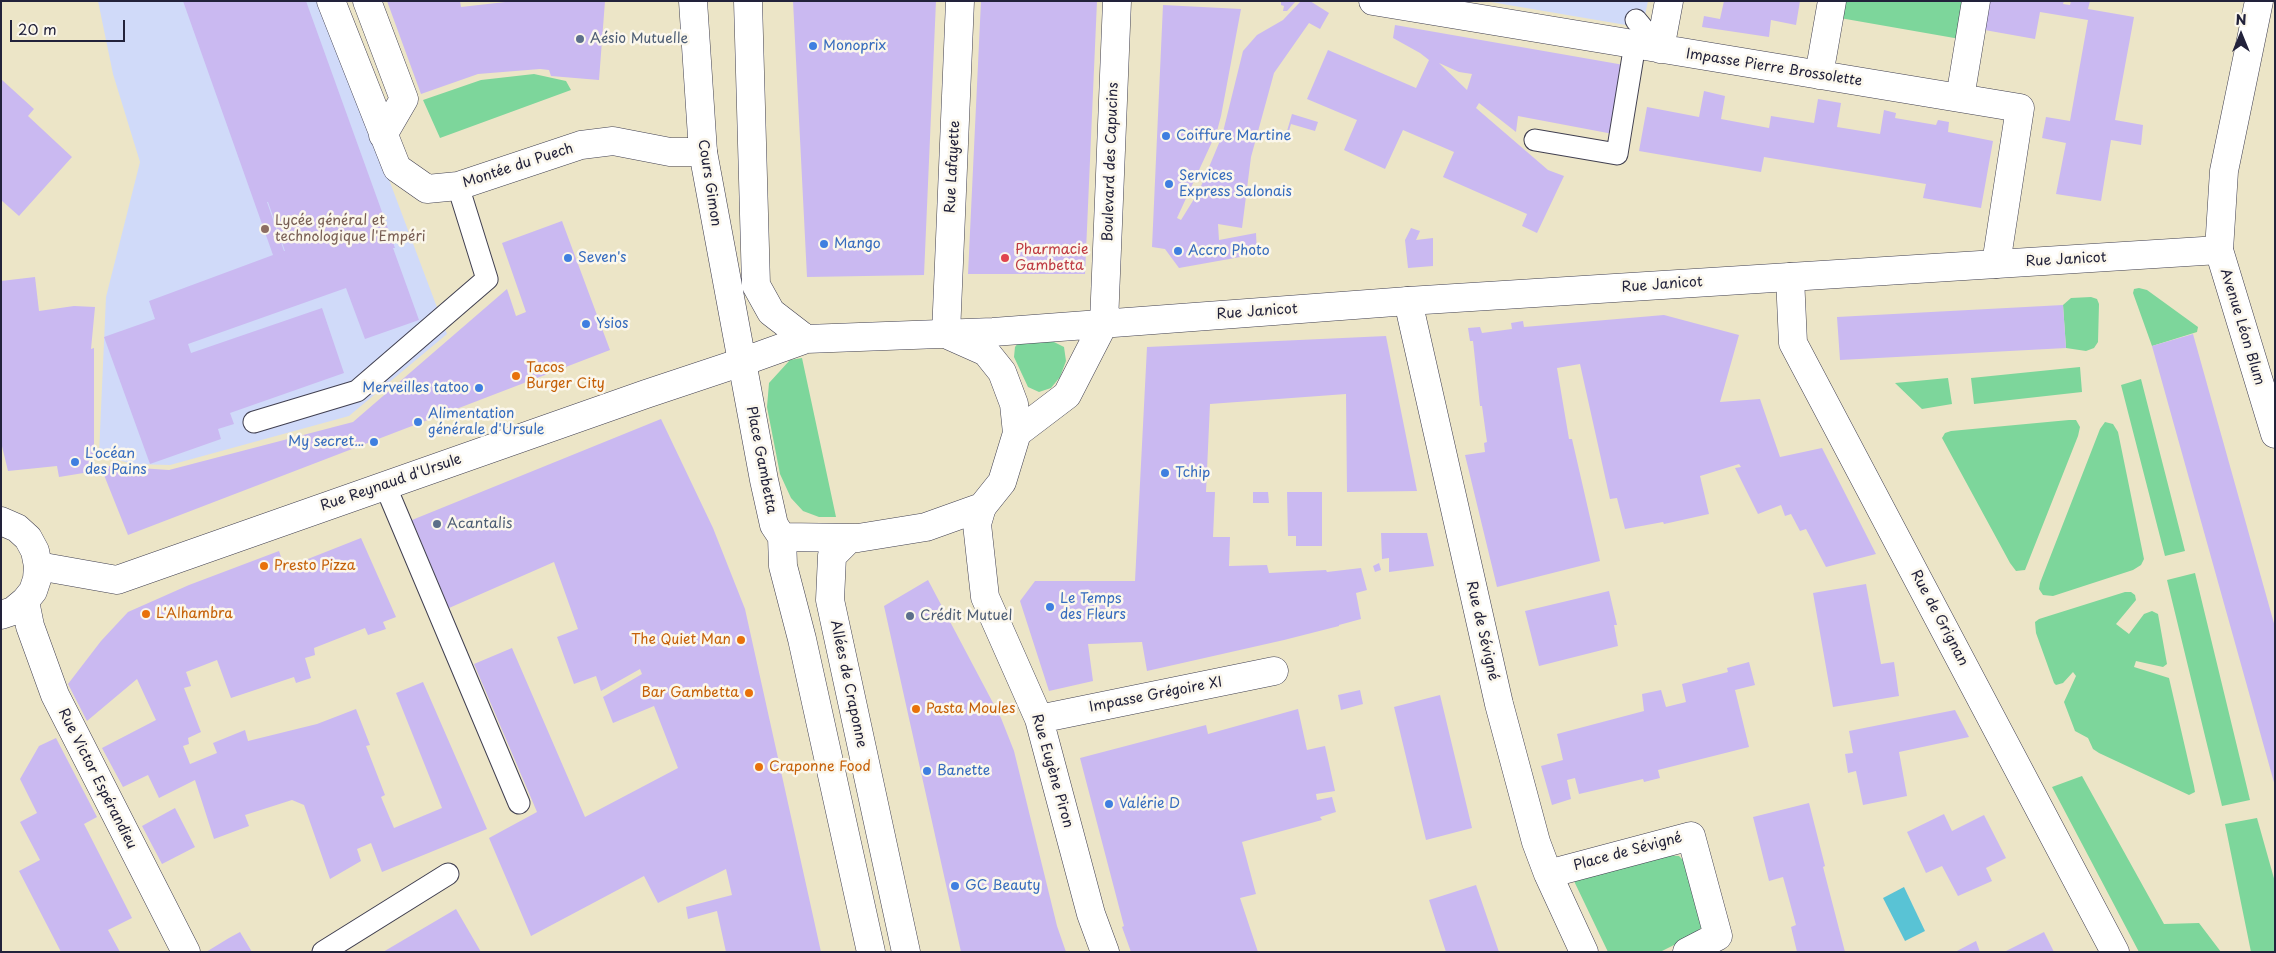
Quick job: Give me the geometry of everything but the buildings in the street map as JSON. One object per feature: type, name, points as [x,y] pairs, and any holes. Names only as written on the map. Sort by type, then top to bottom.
[{"type":"street","name":"Montée du Puech","points":[[331,1],[397,168],[427,189],[458,186],[581,145],[613,141],[670,152],[702,152]]},
{"type":"street","points":[[367,1],[404,99],[383,135]]},
{"type":"street","name":"Cours Gimon","points":[[693,1],[702,152],[742,362]]},
{"type":"street","points":[[748,1],[756,285],[771,312],[806,339]]},
{"type":"street","name":"Rue Lafayette","points":[[946,334],[960,1]]},
{"type":"street","name":"Boulevard des Capucins","points":[[1104,323],[1117,1]]},
{"type":"street","name":"Impasse Pierre Brossolette","points":[[1373,1],[1644,38],[1819,75],[2020,108],[1996,264]]},
{"type":"street","points":[[1644,38],[1669,1]]},
{"type":"street","points":[[1819,75],[1832,1]]},
{"type":"street","points":[[1960,98],[1976,1]]},
{"type":"street","points":[[2219,250],[2224,171],[2259,1]]},
{"type":"street","name":"Rue Janicot","points":[[1104,323],[1408,301],[2219,250]]},
{"type":"street","name":"Avenue Léon Blum","points":[[2219,250],[2275,434]]},
{"type":"street","name":"Rue de Grignan","points":[[1790,277],[1793,343],[2115,952]]},
{"type":"street","name":"Rue de Sévigné","points":[[1408,301],[1499,704],[1536,842],[1548,874],[1584,952]]},
{"type":"street","points":[[742,362],[806,339],[946,334],[1104,323]]},
{"type":"street","points":[[1017,433],[1067,396],[1104,323]]},
{"type":"street","points":[[870,952],[802,639],[783,566],[782,537],[849,539],[926,527],[982,506],[1002,482],[1017,433],[1014,404],[1002,372],[986,352],[946,334]]},
{"type":"street","name":"Rue Reynaud d'Ursule","points":[[38,566],[117,580],[742,362]]},
{"type":"street","name":"Place Gambetta","points":[[742,362],[774,525],[782,537]]},
{"type":"street","name":"Rue Eugène Piron","points":[[982,506],[977,524],[985,597],[1039,719],[1091,914],[1105,952]]},
{"type":"street","points":[[1,521],[16,528],[28,538],[35,551],[38,566],[37,579],[33,591],[13,611],[1,615]]},
{"type":"street","name":"Allées de Craponne","points":[[849,539],[832,556],[830,600],[906,952]]},
{"type":"street","name":"Rue Victor Espérandieu","points":[[25,601],[30,626],[54,695],[186,952]]},
{"type":"street","name":"Impasse Grégoire XI","points":[[1039,719],[1274,671]]},
{"type":"street","name":"Place de Sévigné","points":[[1548,874],[1691,836],[1718,936],[1688,952]]},
{"type":"lane","points":[[1535,140],[1617,154],[1644,38]]},
{"type":"lane","points":[[254,422],[357,391],[486,279],[458,186]]},
{"type":"lane","points":[[386,486],[519,803]]},
{"type":"lane","points":[[323,952],[448,874]]},
{"type":"shaded area","name":"Lycée général et technologique l'Empéri","points":[[98,1],[322,1],[447,334],[349,416],[170,465],[132,464],[99,454],[106,297],[140,162],[113,74]]},
{"type":"shaded area","points":[[1485,1],[1648,1],[1645,15],[1626,25]]},
{"type":"green space","points":[[1843,1],[1967,1],[1960,39],[1840,18]]},
{"type":"green space","points":[[534,74],[566,81],[571,90],[440,138],[423,100],[481,80]]},
{"type":"green space","points":[[2134,289],[2147,290],[2198,327],[2197,332],[2152,346],[2133,293]]},
{"type":"green space","points":[[2091,297],[2097,299],[2099,304],[2098,342],[2094,348],[2086,351],[2066,348],[2063,305],[2071,298]]},
{"type":"green space","points":[[1046,338],[1064,347],[1066,361],[1060,377],[1051,388],[1039,392],[1028,387],[1014,357],[1015,347],[1021,339]]},
{"type":"green space","points":[[802,358],[836,517],[819,517],[803,511],[791,498],[780,474],[767,407],[769,383],[790,360]]},
{"type":"green space","points":[[2080,367],[2082,392],[1974,404],[1971,378]]},
{"type":"green space","points":[[1948,378],[1952,404],[1922,409],[1895,383]]},
{"type":"green space","points":[[2141,379],[2185,551],[2165,556],[2121,385]]},
{"type":"green space","points":[[2076,420],[2080,427],[2078,436],[2025,570],[2016,571],[1942,438],[1945,433],[1951,431]]},
{"type":"green space","points":[[2105,422],[2113,424],[2118,432],[2144,559],[2141,565],[2133,570],[2053,596],[2043,595],[2039,589],[2040,583],[2100,429]]},
{"type":"green space","points":[[2195,573],[2250,800],[2222,806],[2167,580]]},
{"type":"green space","points":[[2125,592],[2131,592],[2135,595],[2136,600],[2116,624],[2129,634],[2144,614],[2152,611],[2158,614],[2167,664],[2163,667],[2136,661],[2134,667],[2169,678],[2194,786],[2195,792],[2189,795],[2099,753],[2093,749],[2088,738],[2075,731],[2064,702],[2076,676],[2073,672],[2063,683],[2056,685],[2054,683],[2036,633],[2035,622],[2039,619]]},
{"type":"green space","points":[[2082,776],[2164,924],[2199,923],[2221,952],[2139,952],[2052,787]]},
{"type":"green space","points":[[2257,818],[2275,882],[2275,952],[2251,952],[2225,824]]},
{"type":"green space","points":[[1661,855],[1679,856],[1688,865],[1701,928],[1688,938],[1660,952],[1608,952],[1574,881]]},
{"type":"water","points":[[1904,887],[1925,931],[1905,941],[1883,898]]},
{"type":"place","name":"Aésio Mutuelle","points":[[580,39]]},
{"type":"place","name":"Monoprix","points":[[813,46]]},
{"type":"place","name":"Coiffure Martine","points":[[1166,136]]},
{"type":"place","name":"Services Express Salonais","points":[[1169,184]]},
{"type":"place","name":"Lycée général et technologique l'Empéri","points":[[265,229]]},
{"type":"place","name":"Mango","points":[[824,244]]},
{"type":"place","name":"Accro Photo","points":[[1178,251]]},
{"type":"place","name":"Seven's","points":[[568,258]]},
{"type":"place","name":"Pharmacie Gambetta","points":[[1005,258]]},
{"type":"place","name":"Ysios","points":[[586,324]]},
{"type":"place","name":"Tacos Burger City","points":[[516,376]]},
{"type":"place","name":"Merveilles tatoo","points":[[479,388]]},
{"type":"place","name":"Alimentation générale d'Ursule","points":[[418,422]]},
{"type":"place","name":"My secret…","points":[[374,442]]},
{"type":"place","name":"L'océan des Pains","points":[[75,462]]},
{"type":"place","name":"Tchip","points":[[1165,473]]},
{"type":"place","name":"Acantalis","points":[[437,524]]},
{"type":"place","name":"Presto Pizza","points":[[264,566]]},
{"type":"place","name":"Le Temps des Fleurs","points":[[1050,607]]},
{"type":"place","name":"L'Alhambra","points":[[146,614]]},
{"type":"place","name":"Crédit Mutuel","points":[[910,616]]},
{"type":"place","name":"The Quiet Man","points":[[741,640]]},
{"type":"place","name":"Bar Gambetta","points":[[749,693]]},
{"type":"place","name":"Pasta Moules","points":[[916,709]]},
{"type":"place","name":"Craponne Food","points":[[759,767]]},
{"type":"place","name":"Banette","points":[[927,771]]},
{"type":"place","name":"Valérie D","points":[[1109,804]]},
{"type":"place","name":"GC Beauty","points":[[955,886]]}]
